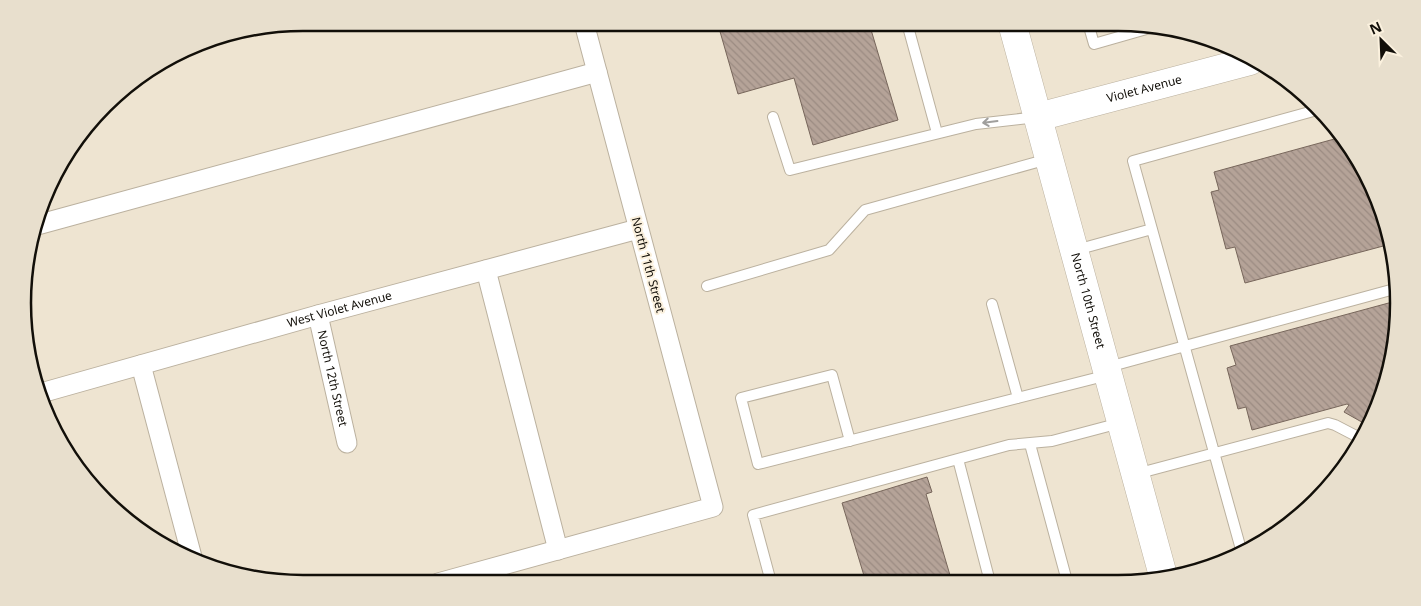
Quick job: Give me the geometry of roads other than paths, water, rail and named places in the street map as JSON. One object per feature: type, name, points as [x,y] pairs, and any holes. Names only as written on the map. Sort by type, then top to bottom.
[{"type":"main road","name":"North 10th Street","points":[[1014,31],[1162,571]]},
{"type":"main road","name":"Violet Avenue","points":[[1038,116],[1238,59]]},
{"type":"street","name":"North 11th Street","points":[[558,550],[713,507],[586,31]]},
{"type":"street","points":[[44,223],[597,72]]},
{"type":"street","name":"West Violet Avenue","points":[[47,391],[318,314],[638,229]]},
{"type":"street","points":[[467,575],[558,550],[486,270]]},
{"type":"street","name":"North 12th Street","points":[[318,314],[347,443]]},
{"type":"street","points":[[141,365],[190,550]]},
{"type":"lane","points":[[909,31],[937,133]]},
{"type":"lane","points":[[1090,31],[1094,44],[1136,32]]},
{"type":"lane","points":[[1240,546],[1133,161],[1311,112]]},
{"type":"lane","points":[[773,117],[790,170],[976,124],[1038,116]]},
{"type":"lane","points":[[707,286],[829,250],[864,210],[1049,158]]},
{"type":"lane","points":[[1075,250],[1152,229]]},
{"type":"lane","points":[[850,441],[832,374],[741,398],[758,464],[850,441],[1018,398],[1184,346],[1389,290]]},
{"type":"lane","points":[[992,304],[1018,398]]},
{"type":"lane","points":[[769,575],[753,514],[1009,445],[1030,444],[1122,423]]},
{"type":"lane","points":[[1136,474],[1328,423],[1355,436]]},
{"type":"lane","points":[[1030,444],[1065,575]]},
{"type":"lane","points":[[958,459],[988,575]]}]
